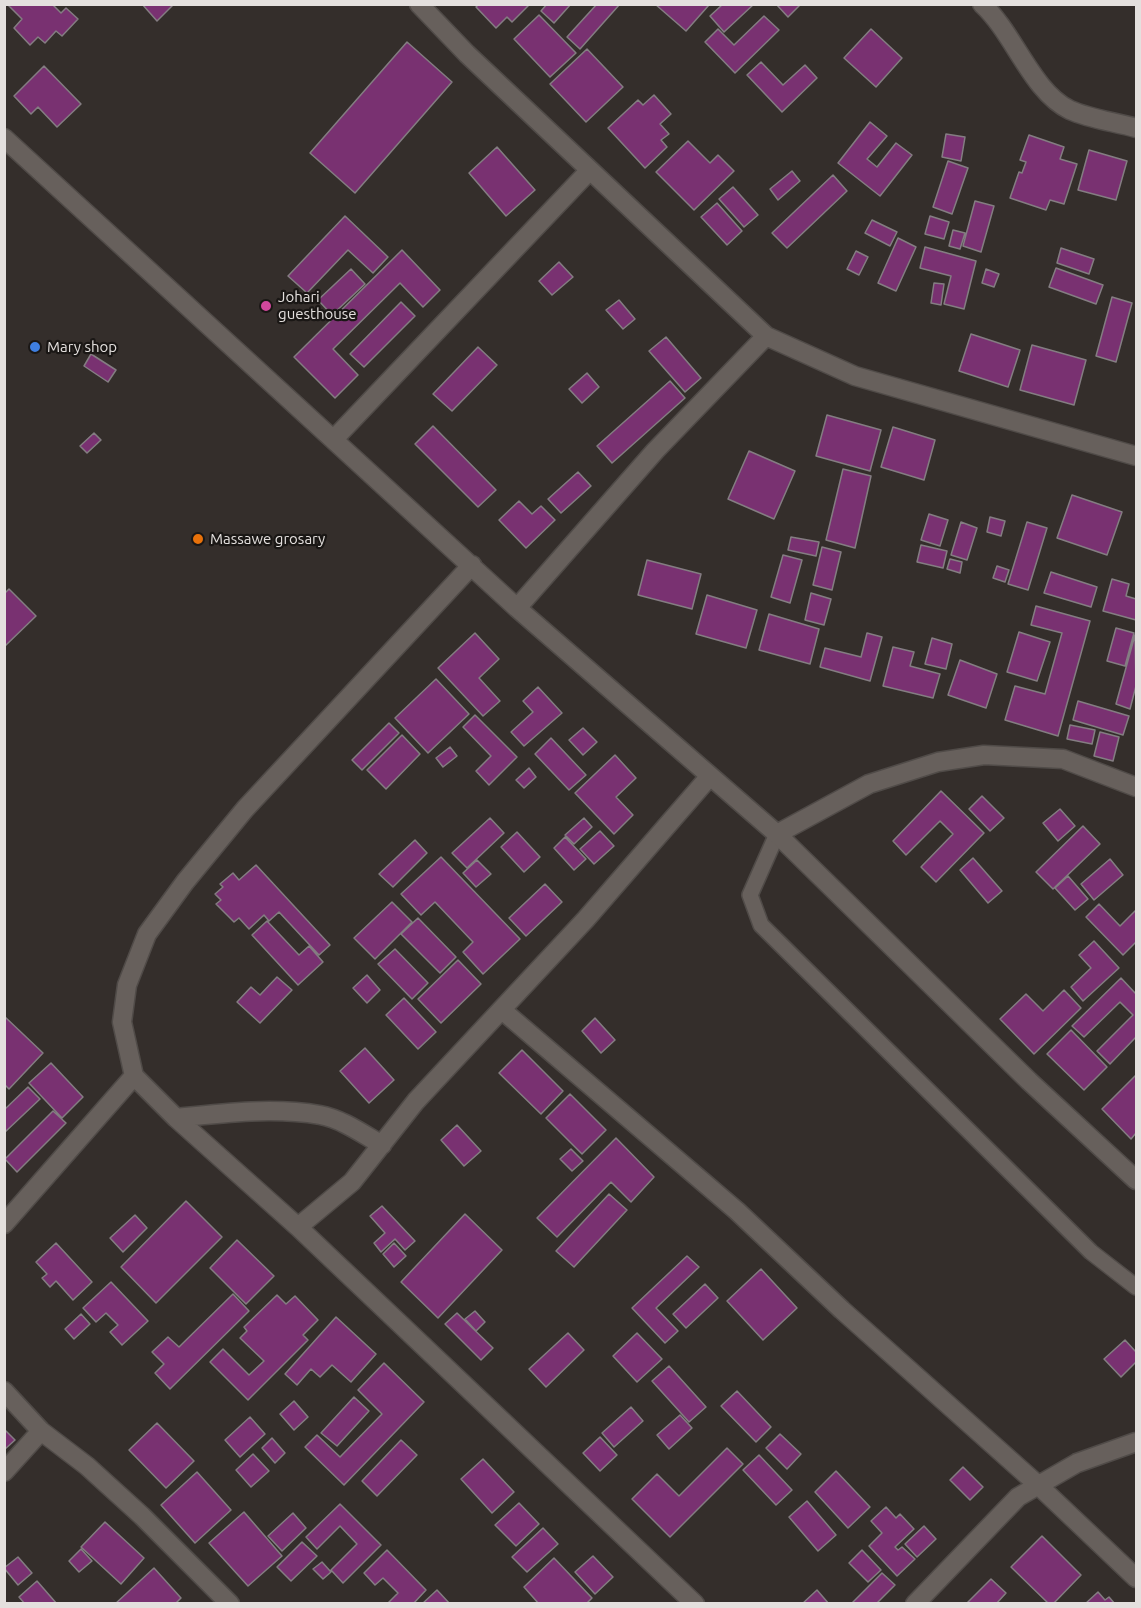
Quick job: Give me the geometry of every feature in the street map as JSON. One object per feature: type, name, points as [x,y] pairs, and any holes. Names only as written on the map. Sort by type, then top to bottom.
[{"type":"street","points":[[419,4],[467,54],[766,336],[855,376],[1137,456]]},
{"type":"street","points":[[982,4],[1016,47],[1047,93],[1069,109],[1137,128]]},
{"type":"street","points":[[4,138],[517,608],[777,834],[1021,1072],[1137,1180]]},
{"type":"street","points":[[334,440],[590,170]]},
{"type":"street","points":[[517,608],[655,451],[766,336]]},
{"type":"street","points":[[472,565],[245,809],[185,882],[147,934],[127,985],[122,1022],[134,1076],[176,1118],[298,1227],[695,1604]]},
{"type":"street","points":[[777,834],[868,784],[938,762],[984,755],[1063,759],[1137,787]]},
{"type":"street","points":[[298,1227],[352,1182],[416,1101],[502,1010],[710,776]]},
{"type":"street","points":[[502,1010],[737,1211],[842,1310],[1038,1485],[1137,1578]]},
{"type":"street","points":[[4,1224],[134,1076]]},
{"type":"street","points":[[176,1118],[260,1112],[321,1115],[350,1127],[382,1145]]},
{"type":"street","points":[[4,1391],[41,1431],[87,1466],[142,1516],[230,1604]]},
{"type":"street","points":[[4,1472],[41,1431]]},
{"type":"street","points":[[915,1604],[1018,1497],[1077,1463],[1137,1442]]},
{"type":"lane","points":[[777,834],[750,895],[761,925],[1091,1252],[1137,1287]]},
{"type":"building","points":[[11,4],[52,4],[61,13],[66,8],[78,19],[62,36],[56,31],[45,43],[38,37],[30,45],[14,28],[22,19],[9,6]]},
{"type":"building","points":[[142,4],[174,4],[157,21]]},
{"type":"building","points":[[479,4],[530,4],[512,22],[507,17],[496,28],[476,7]]},
{"type":"building","points":[[547,4],[571,4],[554,23],[541,11]]},
{"type":"building","points":[[597,4],[620,4],[580,49],[567,37]]},
{"type":"building","points":[[655,4],[709,4],[709,5],[686,31]]},
{"type":"building","points":[[723,4],[754,4],[724,32],[710,16]]},
{"type":"building","points":[[776,4],[801,4],[788,17]]},
{"type":"building","points":[[539,15],[576,53],[550,77],[514,39]]},
{"type":"building","points":[[764,16],[779,30],[735,73],[705,42],[718,29],[734,45]]},
{"type":"building","points":[[871,29],[902,58],[876,87],[844,58]]},
{"type":"building","points":[[407,42],[452,82],[355,193],[310,153]]},
{"type":"building","points":[[587,49],[623,87],[586,122],[550,84]]},
{"type":"building","points":[[761,62],[783,85],[805,65],[817,78],[782,112],[747,75]]},
{"type":"building","points":[[44,66],[81,104],[57,127],[38,107],[31,114],[14,96]]},
{"type":"building","points":[[654,95],[671,114],[660,124],[669,134],[661,140],[667,147],[645,168],[608,128],[638,100],[643,105]]},
{"type":"building","points":[[870,122],[887,136],[867,159],[877,167],[896,143],[912,155],[880,196],[838,163]]},
{"type":"building","points":[[946,134],[965,137],[961,161],[942,157]]},
{"type":"building","points":[[1029,135],[1064,147],[1060,159],[1077,164],[1064,204],[1050,200],[1046,210],[1010,198],[1019,172],[1022,173],[1026,162],[1020,160]]},
{"type":"building","points":[[688,141],[710,163],[718,155],[734,171],[694,210],[656,172]]},
{"type":"building","points":[[497,147],[535,190],[506,216],[469,173]]},
{"type":"building","points":[[1089,150],[1127,161],[1116,200],[1078,190]]},
{"type":"building","points":[[948,161],[968,168],[952,214],[933,207]]},
{"type":"building","points":[[792,171],[800,181],[778,200],[770,189]]},
{"type":"building","points":[[833,175],[847,191],[787,248],[772,233]]},
{"type":"building","points":[[733,187],[758,215],[744,227],[719,199]]},
{"type":"building","points":[[975,201],[994,206],[981,252],[963,246]]},
{"type":"building","points":[[717,203],[742,231],[727,245],[701,217]]},
{"type":"building","points":[[345,216],[388,257],[373,273],[348,250],[307,293],[288,276]]},
{"type":"building","points":[[930,216],[949,222],[944,239],[925,234]]},
{"type":"building","points":[[872,220],[897,232],[890,246],[865,233]]},
{"type":"building","points":[[953,230],[965,233],[960,249],[949,246]]},
{"type":"building","points":[[898,238],[916,247],[896,291],[878,283]]},
{"type":"building","points":[[925,247],[976,261],[964,309],[944,304],[951,276],[920,268]]},
{"type":"building","points":[[1061,248],[1094,259],[1089,274],[1057,263]]},
{"type":"building","points":[[402,250],[440,290],[423,307],[400,283],[333,349],[358,375],[335,398],[294,357]]},
{"type":"building","points":[[856,251],[868,257],[859,275],[847,269]]},
{"type":"building","points":[[559,262],[573,277],[552,295],[539,281]]},
{"type":"building","points":[[1056,268],[1103,285],[1096,304],[1049,287]]},
{"type":"building","points":[[351,269],[365,284],[332,315],[318,300]]},
{"type":"building","points":[[986,269],[999,274],[994,287],[982,283]]},
{"type":"building","points":[[934,283],[944,284],[941,305],[931,303]]},
{"type":"building","points":[[1112,297],[1132,303],[1116,362],[1096,356]]},
{"type":"building","points":[[619,300],[635,319],[623,329],[606,310]]},
{"type":"building","points":[[401,302],[415,316],[364,367],[350,354]]},
{"type":"building","points":[[971,334],[1020,350],[1008,387],[959,371]]},
{"type":"building","points":[[666,337],[701,378],[685,392],[649,351]]},
{"type":"building","points":[[1032,345],[1086,360],[1074,405],[1020,390]]},
{"type":"building","points":[[478,347],[497,365],[452,411],[433,394]]},
{"type":"building","points":[[91,354],[116,370],[108,382],[84,366]]},
{"type":"building","points":[[587,373],[599,387],[582,403],[569,389]]},
{"type":"building","points":[[670,381],[685,398],[612,463],[597,446]]},
{"type":"building","points":[[827,415],[881,430],[870,471],[816,456]]},
{"type":"building","points":[[433,426],[496,490],[478,507],[415,444]]},
{"type":"building","points":[[893,427],[935,440],[924,480],[881,467]]},
{"type":"building","points":[[94,433],[101,440],[87,453],[80,446]]},
{"type":"building","points":[[749,451],[795,471],[774,519],[728,499]]},
{"type":"building","points":[[843,469],[871,476],[855,548],[826,540]]},
{"type":"building","points":[[578,472],[591,486],[561,513],[548,499]]},
{"type":"building","points":[[1072,495],[1122,512],[1107,555],[1057,538]]},
{"type":"building","points":[[519,501],[532,514],[541,506],[555,520],[526,548],[499,520]]},
{"type":"building","points":[[929,514],[948,520],[940,546],[921,540]]},
{"type":"building","points":[[990,517],[1005,521],[1001,536],[987,532]]},
{"type":"building","points":[[961,522],[977,528],[967,560],[951,555]]},
{"type":"building","points":[[1027,522],[1047,528],[1028,590],[1008,584]]},
{"type":"building","points":[[791,537],[819,542],[816,556],[788,550]]},
{"type":"building","points":[[921,545],[947,551],[943,568],[917,562]]},
{"type":"building","points":[[822,547],[841,552],[832,590],[813,585]]},
{"type":"building","points":[[783,555],[802,560],[790,603],[771,597]]},
{"type":"building","points":[[950,559],[962,562],[960,573],[947,569]]},
{"type":"building","points":[[647,560],[701,574],[692,609],[638,595]]},
{"type":"building","points":[[997,566],[1009,570],[1005,582],[993,578]]},
{"type":"building","points":[[1051,572],[1097,587],[1091,607],[1044,593]]},
{"type":"building","points":[[1112,579],[1129,584],[1126,596],[1136,599],[1136,620],[1103,611]]},
{"type":"building","points":[[9,589],[36,616],[4,647],[4,594]]},
{"type":"building","points":[[811,593],[831,599],[824,625],[805,620]]},
{"type":"building","points":[[707,595],[757,610],[746,648],[696,634]]},
{"type":"building","points":[[1036,606],[1090,621],[1058,736],[1005,720],[1015,686],[1045,694],[1062,633],[1031,625]]},
{"type":"building","points":[[769,614],[819,629],[810,664],[759,650]]},
{"type":"building","points":[[1116,628],[1134,633],[1125,666],[1107,661]]},
{"type":"building","points":[[1019,632],[1050,642],[1037,681],[1007,672]]},
{"type":"building","points":[[475,633],[499,659],[479,678],[500,701],[483,716],[438,668]]},
{"type":"building","points":[[867,633],[882,637],[870,681],[820,667],[825,648],[861,657]]},
{"type":"building","points":[[1135,635],[1136,686],[1130,709],[1116,704]]},
{"type":"building","points":[[932,638],[952,644],[946,669],[925,664]]},
{"type":"building","points":[[893,647],[914,652],[910,666],[940,674],[933,698],[883,686]]},
{"type":"building","points":[[960,660],[997,674],[986,708],[948,695]]},
{"type":"building","points":[[436,679],[469,714],[428,753],[395,718]]},
{"type":"building","points":[[538,687],[562,713],[524,746],[511,732],[533,712],[523,701]]},
{"type":"building","points":[[1078,701],[1129,716],[1123,735],[1073,720]]},
{"type":"building","points":[[475,715],[517,757],[489,785],[476,771],[491,756],[463,727]]},
{"type":"building","points":[[389,723],[399,733],[362,770],[352,760]]},
{"type":"building","points":[[1070,725],[1095,730],[1092,744],[1067,739]]},
{"type":"building","points":[[583,728],[597,742],[583,755],[569,740]]},
{"type":"building","points":[[1100,732],[1119,737],[1113,761],[1094,756]]},
{"type":"building","points":[[402,735],[420,754],[386,789],[367,770]]},
{"type":"building","points":[[551,738],[586,775],[569,790],[535,754]]},
{"type":"building","points":[[450,747],[457,756],[443,767],[436,758]]},
{"type":"building","points":[[615,755],[636,778],[616,797],[633,815],[614,834],[575,793]]},
{"type":"building","points":[[529,768],[536,777],[524,788],[516,780]]},
{"type":"building","points":[[941,791],[984,833],[936,882],[921,867],[953,834],[940,821],[906,855],[893,841]]},
{"type":"building","points":[[982,796],[1004,818],[990,831],[969,809]]},
{"type":"building","points":[[1060,809],[1075,826],[1058,841],[1043,823]]},
{"type":"building","points":[[490,818],[504,833],[467,868],[452,853]]},
{"type":"building","points":[[584,818],[592,827],[574,844],[565,835]]},
{"type":"building","points":[[1083,826],[1100,844],[1053,889],[1036,872]]},
{"type":"building","points":[[600,831],[614,846],[594,864],[580,849]]},
{"type":"building","points":[[517,832],[540,857],[524,872],[501,847]]},
{"type":"building","points":[[565,837],[586,859],[574,870],[554,848]]},
{"type":"building","points":[[415,840],[427,853],[393,887],[379,874]]},
{"type":"building","points":[[441,857],[520,939],[483,974],[463,952],[473,942],[435,902],[421,915],[401,894]]},
{"type":"building","points":[[973,858],[1002,891],[988,903],[960,870]]},
{"type":"building","points":[[1110,859],[1123,875],[1094,900],[1081,884]]},
{"type":"building","points":[[477,860],[491,874],[476,887],[463,873]]},
{"type":"building","points":[[256,865],[330,945],[319,955],[279,912],[269,921],[264,915],[249,929],[239,918],[234,922],[216,904],[221,900],[215,894],[223,887],[220,884],[233,873],[239,880]]},
{"type":"building","points":[[1068,876],[1088,899],[1075,910],[1055,888]]},
{"type":"building","points":[[545,884],[562,902],[526,936],[509,918]]},
{"type":"building","points":[[392,902],[412,922],[375,959],[354,938]]},
{"type":"building","points":[[1099,904],[1120,926],[1136,910],[1136,942],[1123,955],[1086,917]]},
{"type":"building","points":[[418,918],[456,957],[440,973],[401,934]]},
{"type":"building","points":[[267,921],[299,955],[309,946],[323,962],[298,985],[252,935]]},
{"type":"building","points":[[1094,941],[1119,968],[1083,1001],[1071,987],[1091,968],[1079,955]]},
{"type":"building","points":[[395,949],[428,983],[412,999],[378,964]]},
{"type":"building","points":[[458,960],[481,984],[441,1023],[418,999]]},
{"type":"building","points":[[367,975],[380,990],[367,1003],[353,988]]},
{"type":"building","points":[[277,977],[292,990],[260,1023],[237,1002],[251,987],[260,995]]},
{"type":"building","points":[[1121,978],[1136,994],[1136,1037],[1110,1064],[1097,1051],[1133,1015],[1120,1002],[1084,1037],[1072,1026]]},
{"type":"building","points":[[1064,990],[1081,1008],[1034,1054],[1000,1019],[1026,994],[1043,1011]]},
{"type":"building","points":[[404,998],[436,1032],[418,1049],[386,1015]]},
{"type":"building","points":[[4,1016],[43,1053],[9,1089],[4,1084]]},
{"type":"building","points":[[595,1018],[615,1040],[601,1053],[582,1031]]},
{"type":"building","points":[[1071,1030],[1107,1067],[1084,1090],[1047,1054]]},
{"type":"building","points":[[365,1048],[394,1080],[369,1103],[340,1071]]},
{"type":"building","points":[[522,1050],[563,1091],[541,1114],[499,1073]]},
{"type":"building","points":[[51,1063],[83,1097],[62,1118],[29,1083]]},
{"type":"building","points":[[1136,1075],[1136,1133],[1131,1139],[1102,1109]]},
{"type":"building","points":[[28,1087],[40,1099],[4,1133],[4,1110]]},
{"type":"building","points":[[570,1094],[606,1130],[582,1154],[546,1118]]},
{"type":"building","points":[[53,1111],[66,1123],[17,1172],[5,1159]]},
{"type":"building","points":[[457,1125],[481,1151],[464,1166],[441,1140]]},
{"type":"building","points":[[616,1138],[654,1177],[631,1202],[611,1182],[557,1237],[537,1218]]},
{"type":"building","points":[[571,1149],[583,1161],[572,1171],[560,1159]]},
{"type":"building","points":[[609,1194],[627,1210],[574,1267],[556,1251]]},
{"type":"building","points":[[186,1201],[222,1237],[156,1303],[121,1267]]},
{"type":"building","points":[[382,1206],[415,1241],[405,1250],[395,1239],[381,1252],[374,1243],[385,1233],[370,1216]]},
{"type":"building","points":[[465,1214],[502,1250],[438,1318],[401,1282]]},
{"type":"building","points":[[135,1215],[147,1228],[123,1252],[110,1238]]},
{"type":"building","points":[[237,1240],[274,1276],[246,1304],[210,1268]]},
{"type":"building","points":[[56,1243],[92,1282],[73,1300],[56,1281],[50,1287],[42,1278],[47,1274],[36,1262]]},
{"type":"building","points":[[394,1243],[406,1256],[394,1267],[383,1254]]},
{"type":"building","points":[[687,1256],[699,1267],[656,1308],[678,1331],[665,1343],[632,1308]]},
{"type":"building","points":[[761,1269],[797,1308],[763,1340],[727,1301]]},
{"type":"building","points":[[111,1282],[148,1321],[122,1345],[110,1332],[118,1325],[106,1313],[96,1322],[83,1308]]},
{"type":"building","points":[[705,1284],[718,1298],[686,1328],[673,1314]]},
{"type":"building","points":[[233,1294],[249,1311],[170,1389],[155,1373],[164,1364],[152,1352],[168,1337],[179,1347]]},
{"type":"building","points":[[277,1295],[286,1304],[295,1296],[318,1320],[303,1335],[308,1340],[248,1400],[210,1362],[223,1349],[249,1375],[264,1361],[240,1338],[247,1331],[244,1327]]},
{"type":"building","points":[[475,1311],[485,1322],[476,1331],[465,1319]]},
{"type":"building","points":[[457,1313],[493,1348],[481,1360],[445,1324]]},
{"type":"building","points":[[81,1314],[90,1324],[74,1339],[65,1329]]},
{"type":"building","points":[[336,1317],[376,1354],[351,1382],[332,1365],[320,1377],[311,1369],[297,1385],[285,1374]]},
{"type":"building","points":[[568,1333],[584,1350],[546,1387],[529,1369]]},
{"type":"building","points":[[637,1333],[662,1359],[637,1382],[613,1356]]},
{"type":"building","points":[[1125,1340],[1136,1352],[1136,1362],[1121,1377],[1104,1359]]},
{"type":"building","points":[[384,1363],[424,1402],[344,1485],[305,1447],[317,1435],[340,1457],[382,1414],[358,1390]]},
{"type":"building","points":[[669,1366],[706,1407],[689,1422],[652,1381]]},
{"type":"building","points":[[737,1391],[771,1427],[756,1442],[721,1406]]},
{"type":"building","points":[[354,1397],[369,1411],[337,1446],[321,1433]]},
{"type":"building","points":[[294,1401],[308,1417],[294,1430],[280,1414]]},
{"type":"building","points":[[631,1407],[643,1421],[614,1447],[602,1433]]},
{"type":"building","points":[[680,1415],[692,1428],[669,1449],[657,1435]]},
{"type":"building","points":[[250,1417],[265,1434],[240,1457],[225,1440]]},
{"type":"building","points":[[157,1423],[194,1461],[166,1488],[129,1450]]},
{"type":"building","points":[[4,1429],[15,1440],[4,1450]]},
{"type":"building","points":[[780,1434],[801,1454],[787,1469],[766,1448]]},
{"type":"building","points":[[600,1437],[617,1455],[600,1471],[583,1453]]},
{"type":"building","points":[[272,1438],[285,1453],[275,1463],[262,1448]]},
{"type":"building","points":[[401,1440],[417,1455],[377,1496],[362,1481]]},
{"type":"building","points":[[727,1448],[743,1464],[670,1537],[632,1499],[657,1474],[679,1496]]},
{"type":"building","points":[[253,1454],[269,1471],[251,1487],[236,1470]]},
{"type":"building","points":[[759,1455],[792,1490],[776,1505],[743,1470]]},
{"type":"building","points":[[483,1459],[514,1492],[492,1513],[461,1479]]},
{"type":"building","points":[[963,1467],[983,1487],[970,1500],[950,1480]]},
{"type":"building","points":[[836,1471],[870,1507],[848,1528],[815,1492]]},
{"type":"building","points":[[197,1472],[231,1510],[195,1543],[161,1505]]},
{"type":"building","points":[[807,1501],[836,1535],[818,1551],[789,1517]]},
{"type":"building","points":[[519,1503],[539,1524],[516,1546],[495,1525]]},
{"type":"building","points":[[340,1504],[381,1545],[343,1583],[331,1570],[357,1544],[340,1526],[317,1549],[306,1537]]},
{"type":"building","points":[[886,1507],[896,1518],[900,1514],[914,1529],[895,1547],[898,1550],[902,1547],[915,1559],[897,1576],[869,1546],[882,1533],[871,1521]]},
{"type":"building","points":[[244,1512],[282,1556],[248,1586],[209,1543]]},
{"type":"building","points":[[293,1513],[306,1528],[282,1551],[268,1536]]},
{"type":"building","points":[[105,1522],[144,1558],[121,1584],[81,1547]]},
{"type":"building","points":[[924,1526],[936,1539],[917,1557],[905,1544]]},
{"type":"building","points":[[543,1528],[558,1544],[527,1572],[512,1557]]},
{"type":"building","points":[[1042,1536],[1081,1575],[1053,1604],[1049,1604],[1011,1567]]},
{"type":"building","points":[[302,1542],[317,1556],[291,1581],[277,1567]]},
{"type":"building","points":[[81,1549],[92,1561],[79,1572],[69,1561]]},
{"type":"building","points":[[387,1550],[426,1590],[413,1604],[387,1604],[398,1593],[383,1578],[375,1585],[364,1573]]},
{"type":"building","points":[[862,1550],[881,1570],[868,1582],[849,1563]]},
{"type":"building","points":[[593,1556],[613,1577],[595,1594],[575,1572]]},
{"type":"building","points":[[18,1557],[32,1573],[18,1585],[4,1568]]},
{"type":"building","points":[[554,1558],[592,1598],[586,1604],[539,1604],[524,1587]]},
{"type":"building","points":[[322,1562],[331,1572],[323,1579],[313,1569]]},
{"type":"building","points":[[154,1568],[181,1598],[175,1604],[115,1604]]},
{"type":"building","points":[[882,1573],[895,1585],[876,1604],[851,1604]]},
{"type":"building","points":[[991,1579],[1006,1593],[996,1604],[966,1604]]},
{"type":"building","points":[[37,1581],[57,1604],[25,1604],[19,1597]]},
{"type":"building","points":[[437,1590],[450,1604],[422,1604]]},
{"type":"building","points":[[817,1590],[829,1604],[802,1604]]},
{"type":"building","points":[[1098,1592],[1105,1600],[1109,1597],[1115,1604],[1085,1604]]},
{"type":"place","name":"Johari guesthouse","points":[[266,306]]},
{"type":"place","name":"Mary shop","points":[[35,347]]},
{"type":"place","name":"Massawe grosary","points":[[198,539]]}]
